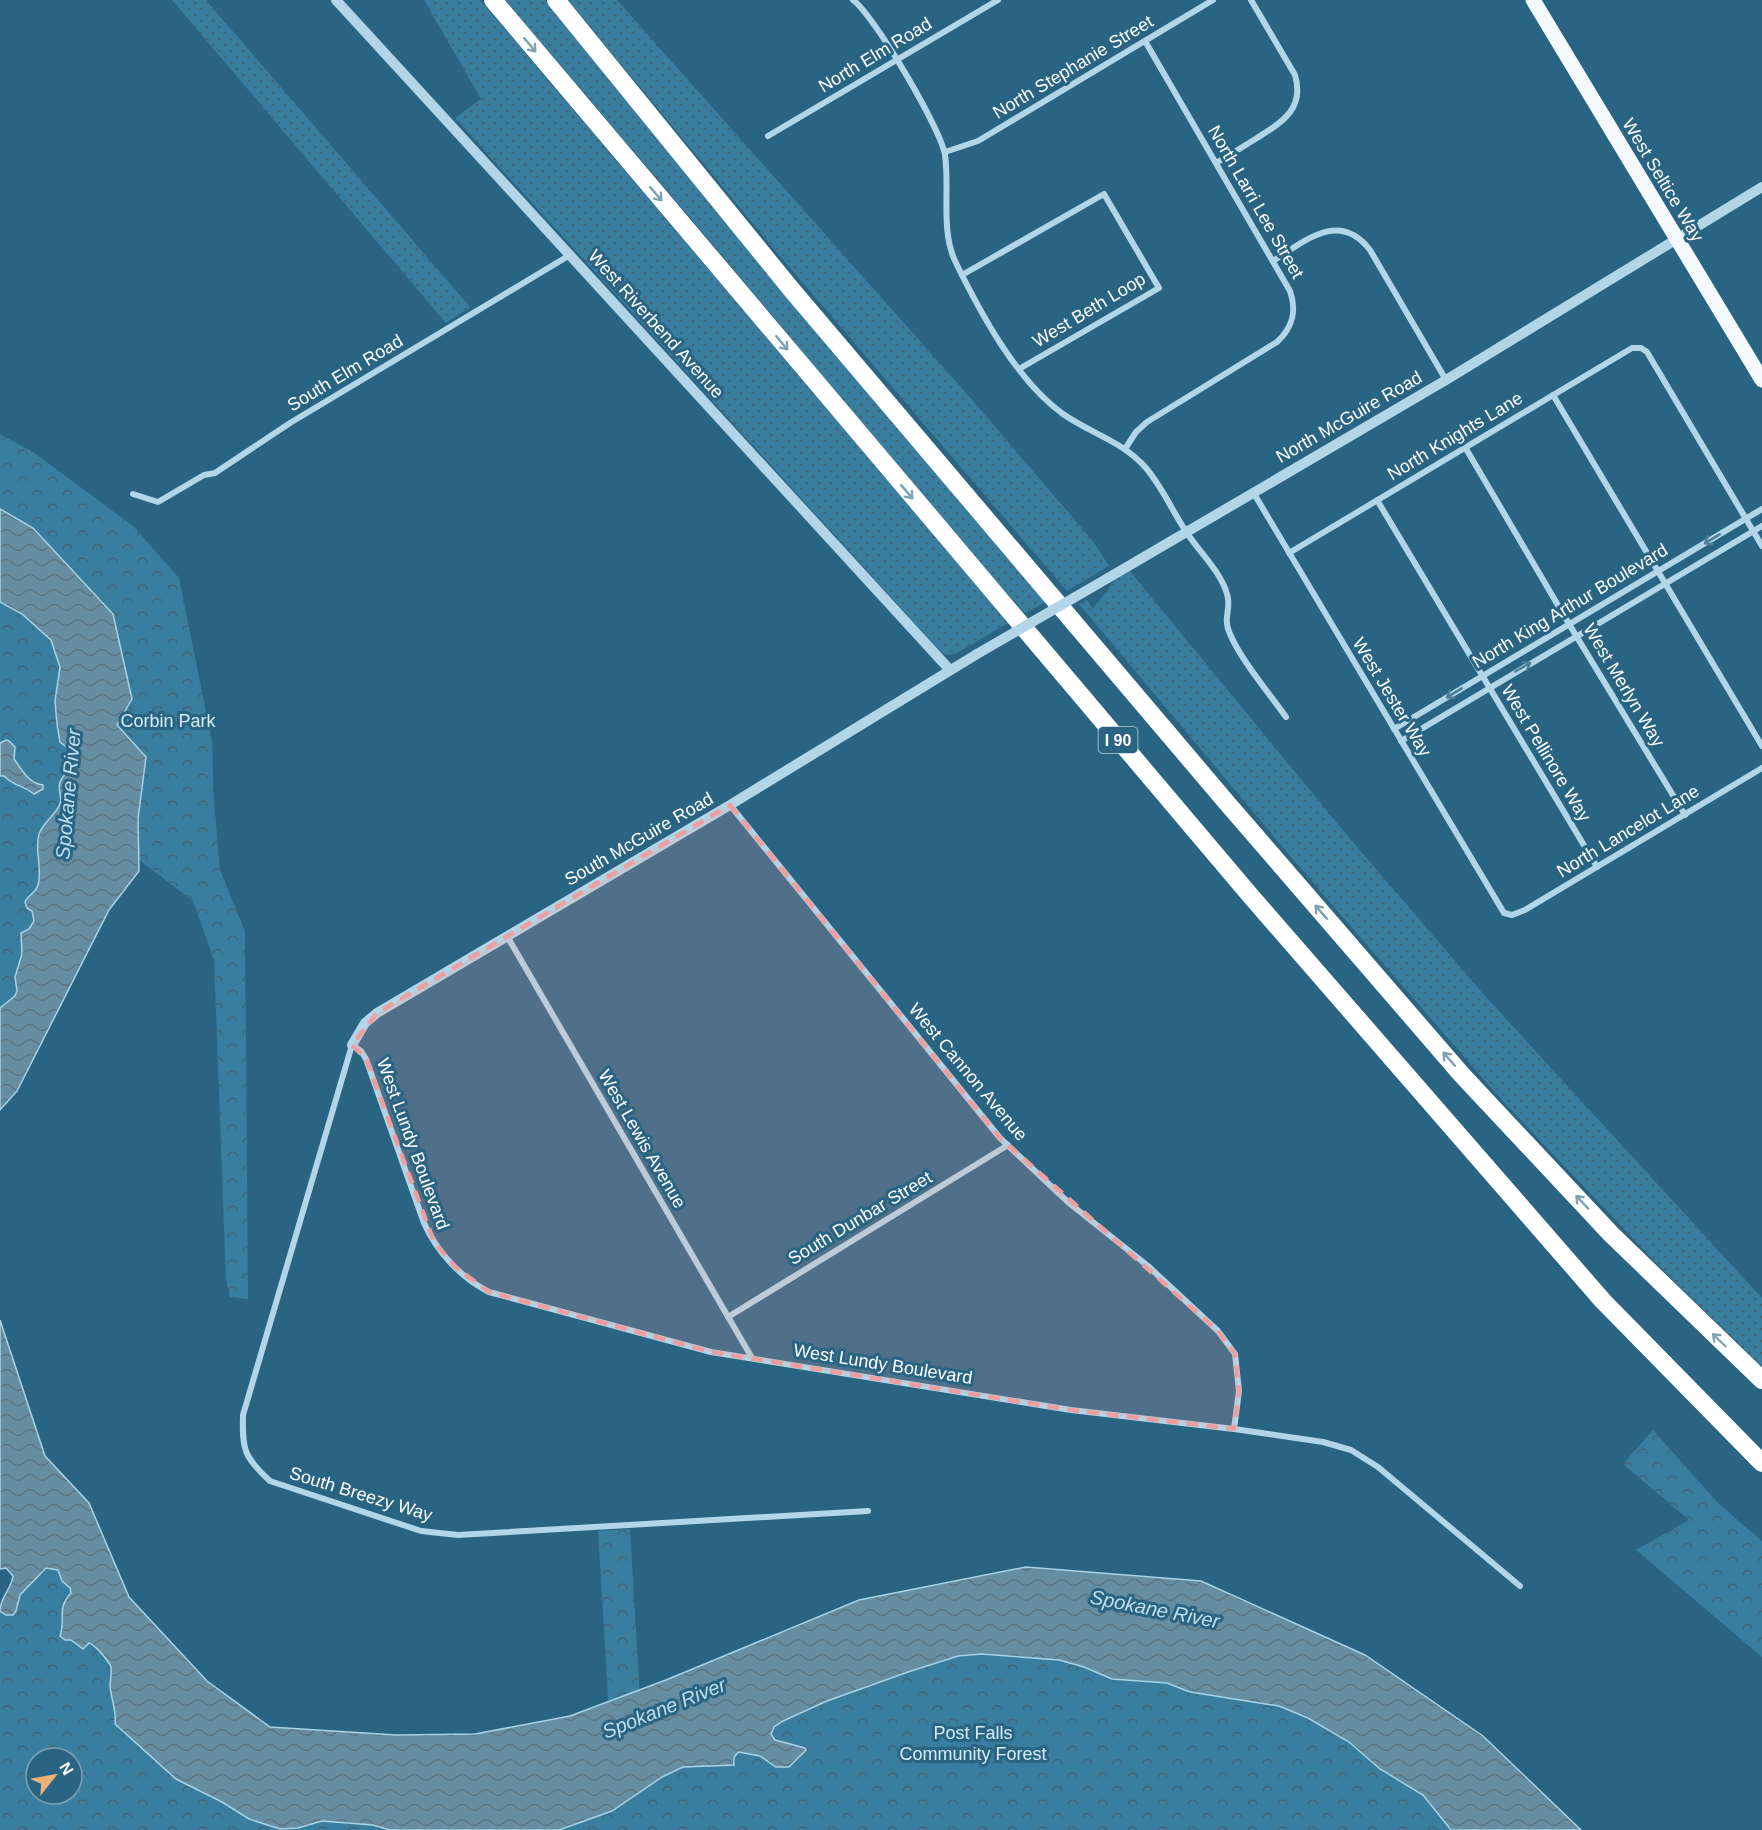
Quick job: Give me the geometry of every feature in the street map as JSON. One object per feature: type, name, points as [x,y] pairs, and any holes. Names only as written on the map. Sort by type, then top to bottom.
[{"type":"highway","name":"I 90","points":[[492,0],[1256,902],[1603,1301],[1762,1463]]},
{"type":"highway","name":"I 90","points":[[556,0],[791,289],[1227,803],[1455,1066],[1611,1234],[1762,1380]]},
{"type":"main road","name":"West Seltice Way","points":[[1533,0],[1762,380]]},
{"type":"street","name":"West Riverbend Avenue","points":[[336,0],[950,670]]},
{"type":"street","points":[[853,0],[870,17],[928,113],[945,152],[948,234],[954,260],[981,309],[1019,369],[1042,396],[1080,425],[1125,449],[1146,468],[1185,532],[1211,567],[1227,594],[1226,624],[1234,643],[1286,717]]},
{"type":"street","name":"North Elm Road","points":[[768,136],[998,0]]},
{"type":"street","name":"North Stephanie Street","points":[[945,152],[978,141],[1213,0]]},
{"type":"street","points":[[1216,163],[1283,121],[1294,106],[1298,95],[1295,75],[1251,0]]},
{"type":"street","name":"North Larri Lee Street","points":[[1125,449],[1136,432],[1147,422],[1284,336],[1293,318],[1294,301],[1144,41]]},
{"type":"street","name":"North McGuire Road","points":[[950,670],[1446,380],[1762,187]]},
{"type":"street","name":"West Beth Loop","points":[[962,275],[1104,194],[1159,288],[1019,369]]},
{"type":"street","points":[[1273,261],[1323,232],[1342,231],[1359,238],[1370,250],[1446,380]]},
{"type":"street","name":"South Elm Road","points":[[133,494],[158,502],[204,475],[215,473],[290,423],[570,255]]},
{"type":"street","name":"North Knights Lane","points":[[1289,553],[1632,348],[1647,352],[1746,519]]},
{"type":"street","points":[[1553,395],[1664,585],[1762,746]]},
{"type":"street","name":"West Merlyn Way","points":[[1465,447],[1685,815]]},
{"type":"street","name":"West Jester Way","points":[[1253,492],[1504,913],[1509,915]]},
{"type":"street","name":"West Pellinore Way","points":[[1377,500],[1597,867]]},
{"type":"street","name":"North King Arthur Boulevard","points":[[1394,729],[1762,509]]},
{"type":"street","points":[[1746,519],[1762,546]]},
{"type":"street","name":"North King Arthur Boulevard","points":[[1401,741],[1762,526]]},
{"type":"street","name":"South McGuire Road","points":[[352,1045],[365,1023],[377,1013],[730,805],[950,670]]},
{"type":"street","name":"North Lancelot Lane","points":[[1509,915],[1525,910],[1762,768]]},
{"type":"street","name":"West Cannon Avenue","points":[[730,805],[1008,1145],[1069,1203],[1148,1266],[1218,1331],[1235,1354],[1239,1390],[1234,1429]]},
{"type":"street","name":"West Lewis Avenue","points":[[507,935],[752,1358]]},
{"type":"street","name":"West Lundy Boulevard","points":[[352,1045],[361,1051],[366,1059],[428,1233],[439,1251],[463,1275],[485,1290],[711,1352],[1071,1410],[1312,1439],[1351,1450],[1378,1467],[1520,1586]]},
{"type":"street","name":"South Breezy Way","points":[[352,1045],[243,1415],[242,1443],[252,1465],[270,1481],[421,1531],[458,1535],[868,1511]]},
{"type":"street","name":"South Dunbar Street","points":[[728,1317],[1008,1145]]},
{"type":"highlighted area","points":[[730,805],[1000,1138],[1218,1331],[1235,1354],[1239,1391],[1234,1429],[1071,1410],[711,1352],[489,1292],[455,1267],[434,1242],[366,1059],[352,1045],[377,1013]]},
{"type":"green space","points":[[172,0],[206,0],[470,307],[446,323]]},
{"type":"green space","points":[[424,0],[480,0],[1008,623],[957,653],[948,655],[942,653],[455,118],[481,99]]},
{"type":"green space","points":[[505,0],[545,0],[1048,601],[1025,613],[952,531]]},
{"type":"green space","points":[[568,0],[617,0],[967,394],[1092,540],[1109,566],[1067,591],[773,248]]},
{"type":"green space","name":"Corbin Park","points":[[0,434],[33,452],[133,526],[179,578],[212,741],[214,803],[220,870],[245,931],[248,1299],[230,1297],[226,1280],[214,960],[193,901],[139,860],[138,819],[117,725],[33,528],[0,509]]},
{"type":"green space","points":[[1129,570],[1346,834],[1486,997],[1762,1298],[1762,1367],[1658,1265],[1498,1096],[1296,863],[1079,604],[1087,600],[1093,609],[1114,581]]},
{"type":"green space","points":[[0,602],[22,614],[51,640],[60,667],[55,701],[60,741],[74,753],[74,757],[60,782],[60,805],[42,826],[38,835],[40,880],[36,891],[28,896],[34,921],[29,929],[21,934],[22,954],[15,977],[17,991],[15,996],[0,1008]]},
{"type":"green space","points":[[1653,1430],[1718,1503],[1762,1541],[1762,1657],[1636,1550],[1689,1520],[1623,1464]]},
{"type":"green space","points":[[630,1529],[640,1700],[609,1713],[598,1531]]},
{"type":"green space","points":[[46,1568],[58,1570],[62,1581],[70,1588],[70,1595],[62,1616],[63,1630],[78,1640],[94,1644],[106,1658],[112,1671],[110,1686],[115,1724],[176,1779],[222,1802],[249,1819],[298,1828],[322,1821],[373,1825],[390,1830],[0,1830],[0,1611],[6,1615],[20,1595]]},
{"type":"green space","name":"Post Falls Community Forest","points":[[981,1654],[1059,1660],[1167,1683],[1190,1692],[1279,1706],[1308,1718],[1349,1742],[1380,1769],[1423,1795],[1451,1830],[559,1830],[612,1811],[662,1777],[683,1767],[734,1765],[734,1757],[739,1752],[794,1764],[806,1750],[775,1740],[771,1734],[774,1727],[783,1721],[828,1701],[908,1672],[958,1656]]},
{"type":"water","name":"Spokane River","points":[[0,509],[33,528],[113,614],[132,699],[117,725],[146,757],[138,819],[139,871],[109,910],[17,1091],[0,1110],[0,1008],[15,996],[17,991],[15,977],[22,954],[21,933],[29,929],[34,921],[32,911],[27,908],[25,902],[37,888],[39,879],[37,846],[39,834],[60,804],[60,782],[71,765],[74,753],[60,742],[55,701],[60,667],[51,640],[22,614],[0,602]]},
{"type":"water","points":[[6,740],[15,747],[14,759],[23,772],[34,782],[43,785],[43,789],[34,794],[4,776],[0,776],[0,743]]},
{"type":"water","name":"Spokane River","points":[[0,1320],[45,1456],[89,1503],[129,1597],[207,1681],[270,1727],[396,1735],[475,1734],[570,1716],[666,1680],[859,1600],[1026,1567],[1201,1581],[1365,1655],[1483,1736],[1581,1830],[1451,1830],[1423,1795],[1380,1769],[1349,1742],[1308,1718],[1279,1706],[1190,1692],[1167,1683],[1112,1679],[1084,1667],[1059,1660],[981,1654],[958,1656],[908,1672],[827,1701],[783,1721],[774,1727],[771,1734],[775,1740],[806,1750],[789,1767],[776,1767],[760,1756],[739,1752],[734,1757],[734,1765],[683,1767],[662,1777],[612,1811],[559,1830],[390,1830],[373,1825],[322,1821],[298,1828],[280,1829],[249,1819],[222,1802],[176,1779],[115,1724],[110,1686],[110,1664],[91,1644],[89,1643],[83,1649],[71,1640],[65,1640],[60,1636],[64,1604],[71,1593],[70,1588],[62,1581],[58,1570],[46,1568],[20,1595],[13,1615],[6,1615],[0,1611],[13,1576],[6,1568],[0,1569]]}]
